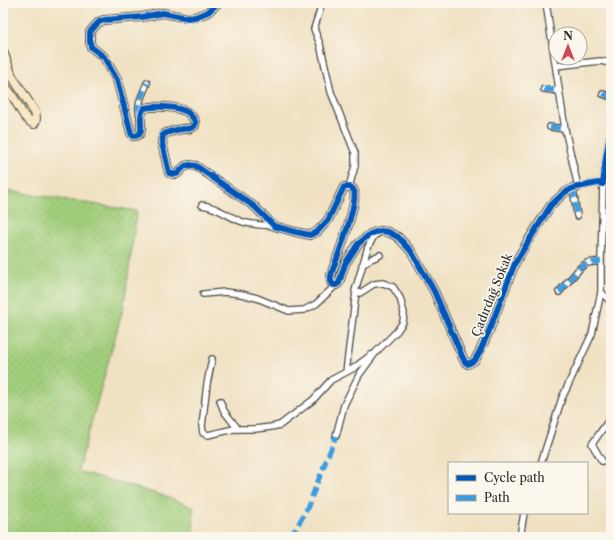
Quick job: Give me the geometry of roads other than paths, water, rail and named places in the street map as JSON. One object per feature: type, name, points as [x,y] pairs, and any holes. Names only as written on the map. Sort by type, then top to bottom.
[{"type":"street","points":[[218,3],[208,12],[195,17],[188,18],[163,13],[142,17],[104,20],[95,26],[90,32],[91,47],[104,57],[117,80],[133,136],[139,135],[141,131],[141,118],[144,108],[178,108],[188,112],[196,121],[193,128],[172,131],[163,135],[162,143],[169,173],[177,174],[185,166],[196,166],[255,207],[274,226]]},
{"type":"street","points":[[546,3],[550,26]]},
{"type":"street","points":[[320,10],[314,29],[315,34],[319,39],[331,92],[355,153],[355,166],[349,186]]},
{"type":"street","points":[[3,51],[12,76],[35,112],[36,122],[34,124],[24,116],[11,94],[3,84]]},
{"type":"street","points":[[588,62],[600,61],[611,63]]},
{"type":"street","points":[[556,66],[575,187],[577,216]]},
{"type":"street","points":[[141,118],[138,111],[139,104],[147,83]]},
{"type":"street","points":[[544,89],[559,91]]},
{"type":"street","points":[[603,94],[611,97]]},
{"type":"street","points":[[550,127],[565,129]]},
{"type":"street","points":[[542,462],[562,398],[592,334],[601,292],[603,184],[611,128]]},
{"type":"street","points":[[575,187],[598,183],[606,184],[611,187]]},
{"type":"street","points":[[202,205],[217,208],[243,222],[250,224],[274,226],[310,235],[318,232],[328,220],[344,187],[349,186]]},
{"type":"street","points":[[336,285],[333,285],[330,278],[353,208],[355,196],[352,188],[349,186]]},
{"type":"street","name":"Çadırdağ Sokak","points":[[381,231],[388,232],[398,237],[411,251],[434,291],[462,356],[468,364],[474,360],[480,351],[515,263],[528,241],[551,205],[564,193],[575,187]]},
{"type":"street","points":[[203,294],[225,292],[241,294],[257,298],[289,311],[304,310],[316,304],[338,283],[345,264],[358,244],[370,234],[381,231]]},
{"type":"street","points":[[346,372],[355,291],[368,247],[374,236],[381,231]]},
{"type":"street","points":[[362,265],[380,255]]},
{"type":"street","points":[[559,292],[581,267],[587,263],[601,261]]},
{"type":"street","points":[[336,436],[344,405],[359,375],[376,352],[396,331],[402,322],[404,313],[400,298],[393,287],[383,283],[374,284],[360,293],[356,292]]},
{"type":"street","points":[[601,292],[611,302]]},
{"type":"street","points":[[212,359],[207,384],[202,426],[203,433],[208,435],[238,429],[254,429],[280,425],[313,400],[331,380],[354,368],[376,352]]},
{"type":"street","points":[[220,401],[224,411],[238,429]]},
{"type":"street","points":[[602,461],[592,444],[611,417]]},
{"type":"street","points":[[520,537],[524,514]]}]
